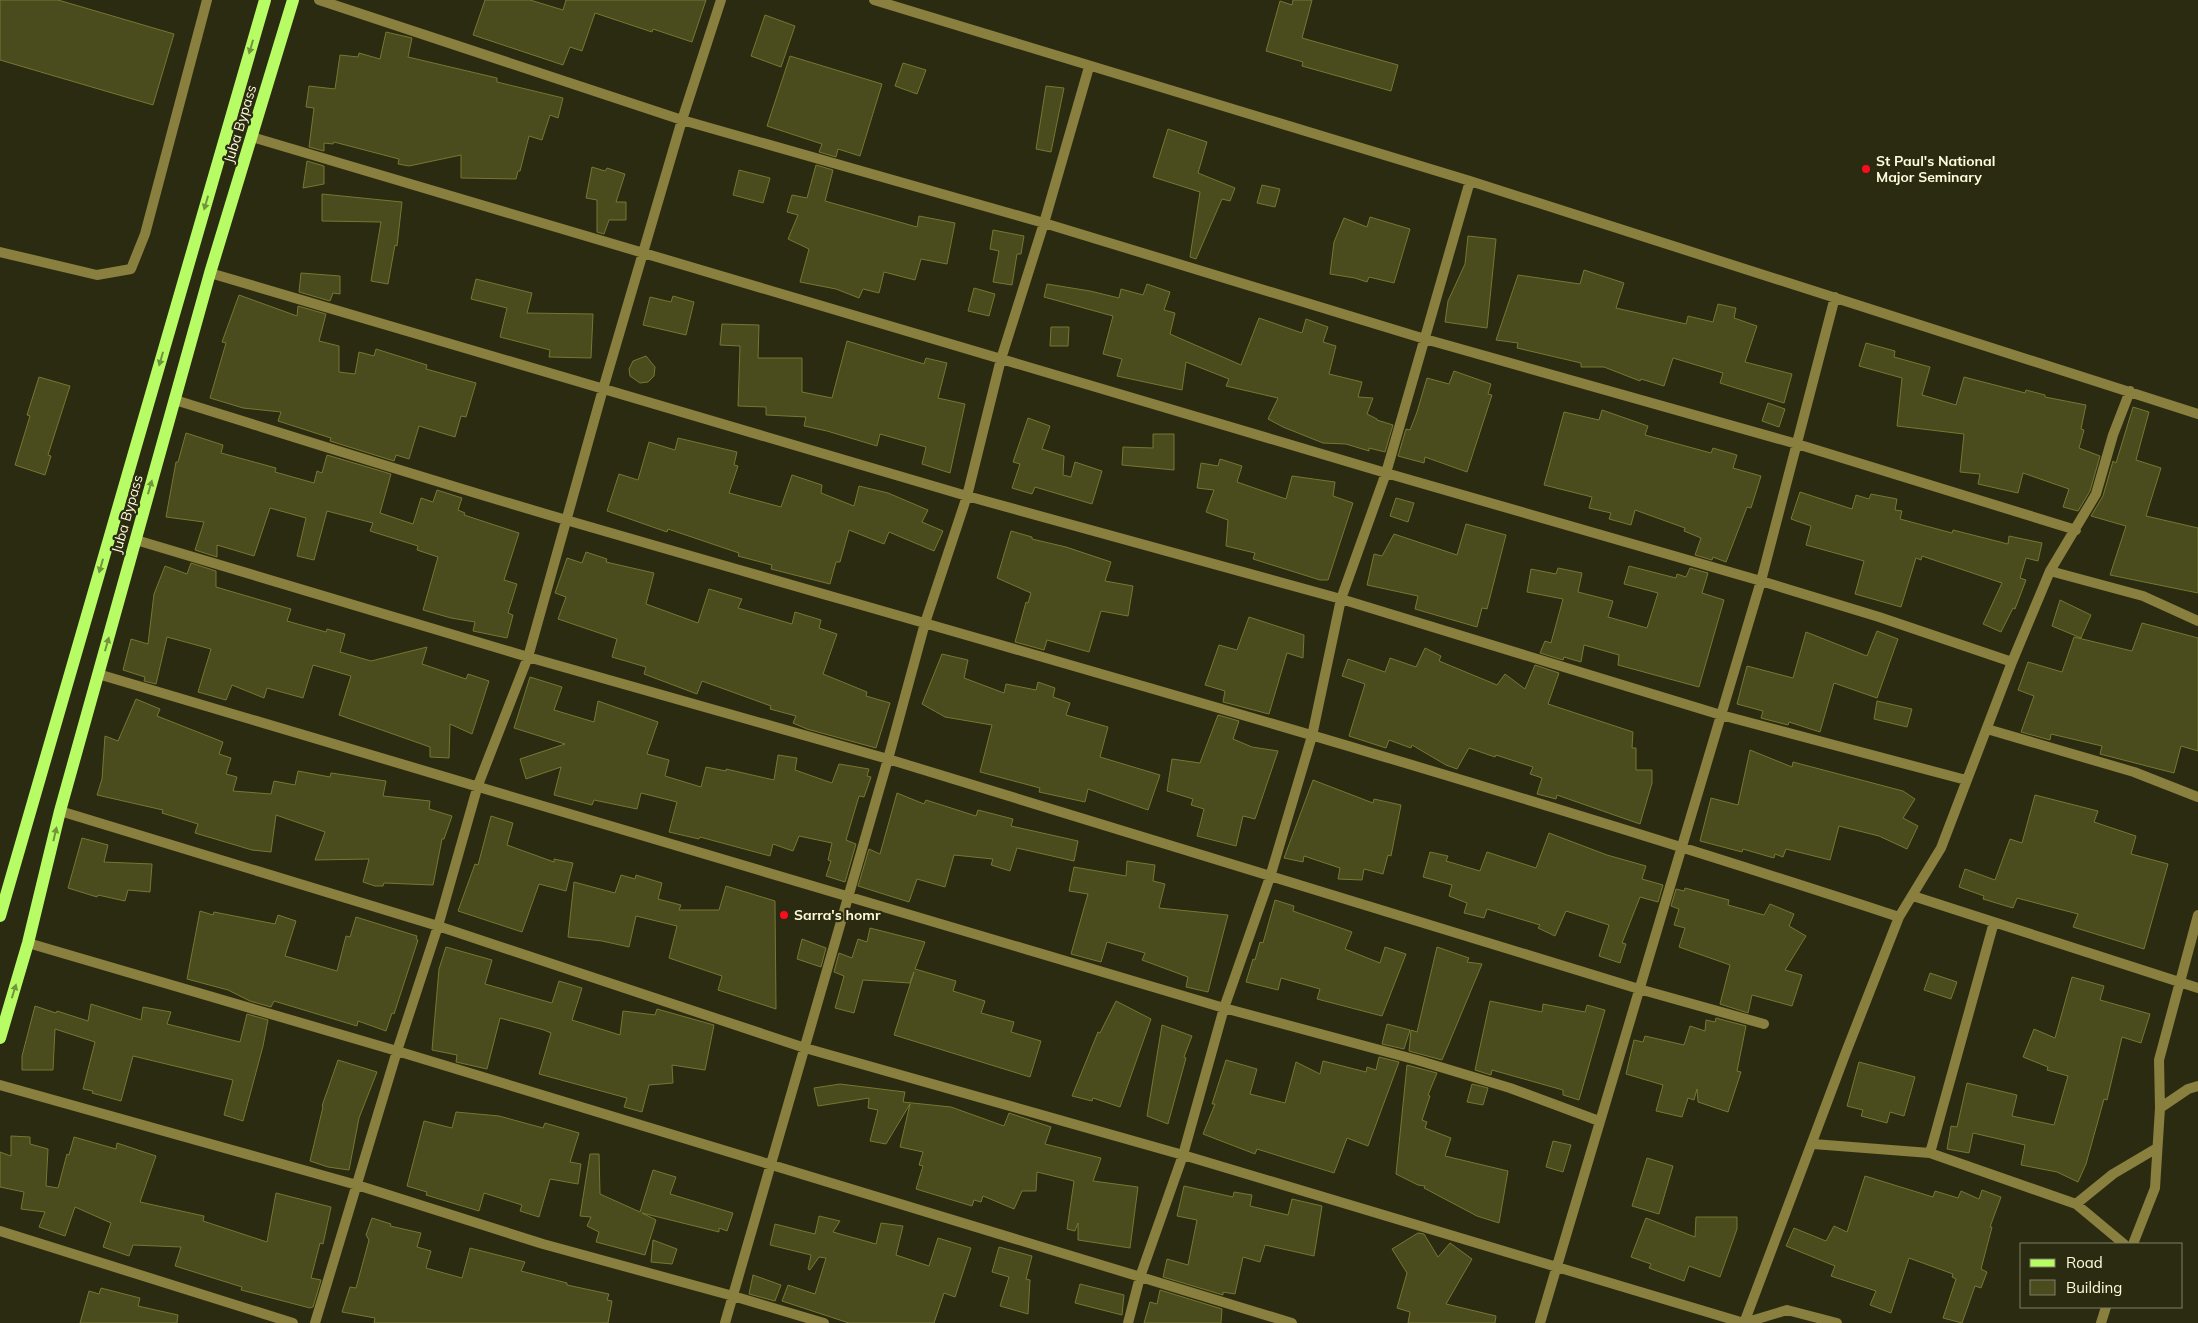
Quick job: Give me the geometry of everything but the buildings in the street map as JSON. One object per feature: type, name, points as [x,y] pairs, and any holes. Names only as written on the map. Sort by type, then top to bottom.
[{"type":"main road","name":"Juba Bypass","points":[[0,916],[265,0]]},
{"type":"main road","name":"Juba Bypass","points":[[0,1038],[28,944],[60,811],[210,273],[293,0]]},
{"type":"street","points":[[0,252],[97,275],[131,269],[145,234],[207,0]]},
{"type":"street","points":[[319,0],[682,120],[1044,223],[1425,339],[1797,444],[2076,530]]},
{"type":"street","points":[[315,1323],[397,1051],[438,926],[478,785],[528,657],[643,252],[682,120],[721,0]]},
{"type":"street","points":[[874,0],[1470,181],[2198,414]]},
{"type":"street","points":[[725,1323],[888,759],[925,623],[967,496],[1001,359],[1044,223],[1089,66]]},
{"type":"street","points":[[252,137],[1386,474],[1761,581],[1879,617],[2012,662]]},
{"type":"street","points":[[1128,1323],[1140,1277],[1182,1154],[1224,1008],[1270,877],[1312,736],[1341,599],[1386,474],[1470,181]]},
{"type":"street","points":[[210,273],[967,496],[1341,599],[1721,715],[1966,780]]},
{"type":"street","points":[[1540,1323],[1761,581],[1835,297]]},
{"type":"street","points":[[1744,1323],[1899,917],[1940,848],[2012,662],[2050,572],[2096,494],[2113,435],[2130,392]]},
{"type":"street","points":[[175,400],[566,520],[1312,736],[1681,847],[1899,917]]},
{"type":"street","points":[[136,540],[528,657],[888,759],[1639,989],[1764,1024]]},
{"type":"street","points":[[2050,572],[2143,596],[2198,621]]},
{"type":"street","points":[[98,674],[478,785],[848,898],[1224,1008],[1417,1060],[1510,1088],[1599,1122]]},
{"type":"street","points":[[1987,729],[2134,772],[2198,797]]},
{"type":"street","points":[[60,811],[438,926],[805,1048],[1182,1154],[1744,1323],[1786,1310],[1837,1323]]},
{"type":"street","points":[[1913,896],[2198,988]]},
{"type":"street","points":[[2133,1243],[2155,1188],[2160,1108],[2159,1060],[2198,915]]},
{"type":"street","points":[[1930,1153],[1994,922]]},
{"type":"street","points":[[28,944],[397,1051],[771,1163],[1292,1323]]},
{"type":"street","points":[[0,1085],[357,1185],[544,1244],[824,1323]]},
{"type":"street","points":[[2160,1108],[2188,1089],[2198,1086]]},
{"type":"street","points":[[1813,1144],[1930,1153],[2076,1204],[2123,1243]]},
{"type":"street","points":[[2076,1204],[2113,1174],[2156,1148]]},
{"type":"street","points":[[0,1231],[293,1323]]},
{"type":"street","points":[[2101,1323],[2106,1308]]},
{"type":"place","name":"St Paul's National Major Seminary","points":[[1866,169]]},
{"type":"place","name":"Sarra's homr","points":[[784,915]]}]
